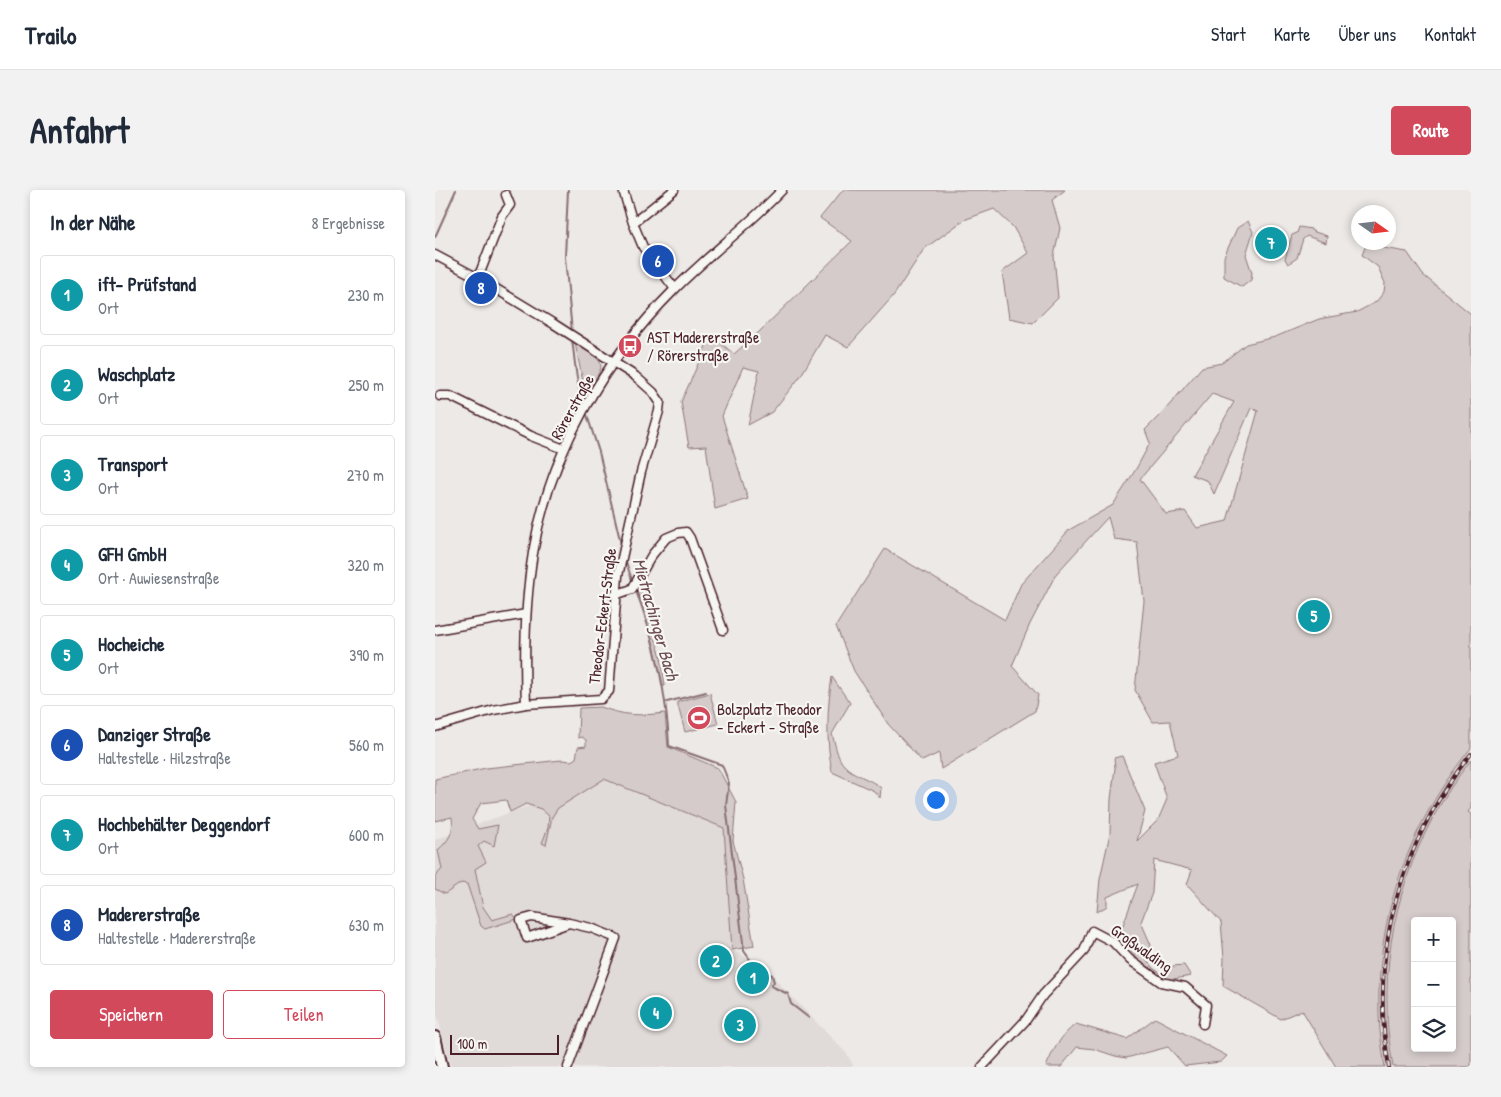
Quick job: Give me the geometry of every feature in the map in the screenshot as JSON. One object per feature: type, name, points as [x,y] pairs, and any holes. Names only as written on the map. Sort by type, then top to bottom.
[{"type":"main road","points":[[435,1037],[442,1067]]},
{"type":"street","points":[[623,190],[643,247],[675,289]]},
{"type":"street","points":[[633,223],[674,190]]},
{"type":"street","name":"Rörerstraße","points":[[526,704],[527,614],[533,551],[563,449],[587,403],[614,361],[675,289],[782,190]]},
{"type":"street","points":[[477,278],[502,216],[510,204],[506,195]]},
{"type":"street","points":[[435,255],[477,278],[614,361]]},
{"type":"street","name":"Theodor-Eckert-Straße","points":[[435,727],[475,715],[526,704],[601,699],[609,691],[615,595],[641,472],[659,412],[659,402],[653,392],[614,361]]},
{"type":"street","points":[[435,404],[438,393],[450,396],[531,436],[563,449]]},
{"type":"street","points":[[615,595],[632,589],[652,555],[666,538],[686,532],[690,538],[723,630]]},
{"type":"street","points":[[435,630],[527,614]]},
{"type":"street","points":[[568,1067],[616,938],[591,928],[569,923],[532,917],[521,920],[527,938],[569,923]]},
{"type":"street","name":"Großwalding","points":[[982,1067],[1026,1020],[1043,995],[1084,951],[1092,931],[1113,942],[1130,960],[1161,982],[1185,987],[1206,1005],[1203,1024]]},
{"type":"shaded area","points":[[843,190],[1065,190],[1052,200],[1060,228],[1054,256],[1058,298],[1033,323],[1009,318],[1002,272],[1028,253],[1013,227],[994,209],[964,220],[924,249],[894,295],[848,347],[825,335],[800,377],[772,412],[748,425],[759,371],[743,367],[722,416],[748,499],[715,509],[706,446],[689,447],[681,402],[711,335],[734,354],[852,241],[820,218]]},
{"type":"shaded area","points":[[1248,221],[1253,232],[1246,255],[1252,273],[1251,280],[1242,287],[1224,277],[1224,257],[1237,228]]},
{"type":"shaded area","points":[[1299,227],[1311,229],[1327,236],[1326,243],[1307,236],[1303,239],[1297,258],[1288,264],[1285,259],[1292,235],[1297,233]]},
{"type":"shaded area","points":[[1364,250],[1407,252],[1423,275],[1471,314],[1471,748],[1449,777],[1415,838],[1401,871],[1391,904],[1380,974],[1379,1010],[1385,1067],[1336,1067],[1302,1010],[1281,1019],[1223,986],[1224,958],[1221,922],[1187,884],[1192,870],[1154,860],[1152,893],[1141,922],[1151,945],[1146,959],[1153,968],[1166,977],[1173,966],[1184,965],[1191,976],[1168,980],[1135,961],[1137,958],[1120,940],[1123,925],[1138,884],[1107,897],[1107,906],[1097,912],[1100,879],[1110,833],[1111,799],[1115,768],[1114,758],[1122,756],[1145,811],[1137,841],[1158,820],[1167,799],[1154,762],[1178,755],[1170,721],[1153,722],[1135,690],[1144,601],[1137,542],[1114,539],[1108,517],[1056,574],[1030,624],[1012,666],[1038,695],[1035,711],[941,769],[939,753],[922,761],[888,724],[854,671],[836,626],[885,549],[1005,620],[1021,584],[1069,530],[1113,505],[1150,443],[1145,430],[1202,367],[1222,363],[1246,344],[1275,337],[1319,319],[1357,312],[1376,302],[1384,292],[1385,283],[1378,267],[1362,255]],"holes":[[[1212,394],[1234,402],[1192,475],[1208,481],[1214,494],[1251,408],[1258,411],[1227,521],[1197,528],[1185,511],[1166,514],[1140,479]]]},
{"type":"shaded area","points":[[575,343],[598,359],[601,364],[601,369],[585,392]]},
{"type":"shaded area","points":[[640,587],[661,657],[665,686],[663,686],[649,627],[636,593]]},
{"type":"shaded area","points":[[832,677],[850,703],[832,734],[839,758],[847,768],[881,788],[880,798],[874,791],[832,772],[828,724]]},
{"type":"shaded area","name":"Bolzplatz Theodor - Eckert - Straße","points":[[710,693],[718,724],[685,732],[677,702]]},
{"type":"shaded area","points":[[601,707],[632,714],[665,713],[668,747],[718,768],[736,802],[733,841],[743,879],[754,946],[732,950],[724,828],[604,779],[558,808],[552,817],[546,845],[542,843],[548,828],[549,816],[541,809],[526,804],[510,812],[506,800],[481,803],[472,819],[478,829],[498,825],[494,846],[484,841],[478,846],[486,862],[475,869],[483,907],[492,920],[513,914],[517,919],[485,929],[481,926],[467,884],[461,883],[445,894],[435,889],[435,877],[442,869],[438,850],[450,836],[452,817],[435,821],[435,779],[486,768],[562,760],[571,761],[576,758],[578,747],[586,746],[586,740],[582,737],[578,738],[579,708]]},
{"type":"shaded area","points":[[1471,748],[1471,760],[1439,806],[1416,853],[1395,916],[1387,979],[1386,1011],[1393,1067],[1385,1067],[1379,1012],[1379,979],[1388,915],[1409,850],[1420,826],[1450,774]]},
{"type":"shaded area","points":[[1471,760],[1471,808],[1468,812],[1471,814],[1471,1067],[1393,1067],[1387,1010],[1387,976],[1391,943],[1397,910],[1407,878],[1419,846],[1451,787]]},
{"type":"shaded area","points":[[604,778],[724,828],[732,949],[767,971],[847,1054],[853,1065],[852,1067],[451,1067],[435,1007],[435,840]]},
{"type":"shaded area","points":[[1155,1018],[1227,1056],[1221,1062],[1185,1066],[1168,1047],[1126,1058],[1094,1049],[1077,1047],[1061,1067],[1046,1067],[1058,1043],[1076,1024],[1127,1039]]},
{"type":"waterway","points":[[435,237],[456,190]]},
{"type":"waterway","name":"Mietrachinger Bach","points":[[568,190],[565,257],[572,332]]},
{"type":"waterway","name":"Mietrachinger Bach","points":[[572,339],[577,381],[584,405]]},
{"type":"waterway","name":"Mietrachinger Bach","points":[[586,412],[599,452],[622,548]]},
{"type":"waterway","name":"Mietrachinger Bach","points":[[625,559],[633,583]]},
{"type":"waterway","name":"Mietrachinger Bach","points":[[636,590],[659,667],[666,706],[669,746],[722,765],[729,783],[726,805],[744,951],[756,968],[772,975],[774,982],[771,986],[788,994],[791,1004],[809,1018]]},
{"type":"waterway","points":[[667,702],[706,692]]},
{"type":"railway","points":[[1389,1067],[1383,1010],[1384,975],[1387,941],[1394,907],[1404,874],[1432,811],[1450,782],[1471,754]]},
{"type":"place","name":"Hochbehälter Deggendorf","points":[[1271,243]]},
{"type":"place","name":"Danziger Straße","points":[[658,261]]},
{"type":"place","name":"Madererstraße","points":[[481,288]]},
{"type":"place","name":"AST Madererstraße / Rörerstraße","points":[[630,346]]},
{"type":"place","name":"Hocheiche","points":[[1314,616]]},
{"type":"place","name":"Bolzplatz Theodor - Eckert - Straße","points":[[699,718]]},
{"type":"place","name":"Waschplatz","points":[[716,961]]},
{"type":"place","name":"ift- Prüfstand","points":[[753,978]]},
{"type":"place","name":"GFH GmbH","points":[[656,1013]]},
{"type":"place","name":"Transport","points":[[740,1025]]}]
